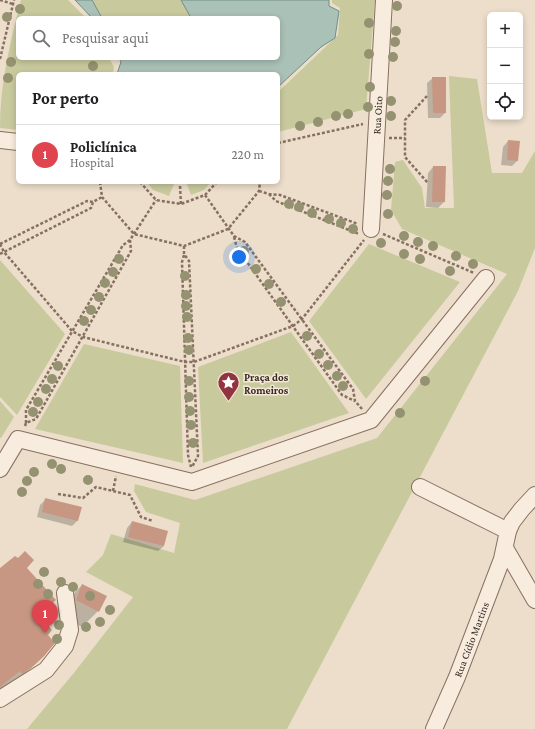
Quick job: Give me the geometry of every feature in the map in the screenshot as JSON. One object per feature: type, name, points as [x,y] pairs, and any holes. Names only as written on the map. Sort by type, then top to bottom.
[{"type":"street","name":"Rua Oito","points":[[369,233],[378,120],[384,0]]},
{"type":"street","points":[[0,140],[16,142]]},
{"type":"street","points":[[0,470],[18,439],[192,475],[371,420],[486,278]]},
{"type":"street","points":[[420,487],[508,531],[512,522],[535,495]]},
{"type":"street","name":"Rua Cídio Martins","points":[[434,729],[458,677],[502,559],[508,531]]},
{"type":"street","points":[[505,548],[535,600]]},
{"type":"street","points":[[0,698],[46,670],[65,646],[70,630],[65,593]]},
{"type":"path","points":[[0,0],[13,4]]},
{"type":"path","points":[[0,59],[14,0]]},
{"type":"path","points":[[427,96],[405,120],[405,157],[428,183]]},
{"type":"path","points":[[280,143],[378,120]]},
{"type":"path","points":[[100,184],[102,198],[134,234],[184,246],[228,229],[259,191],[260,184]]},
{"type":"path","points":[[142,184],[156,200],[181,204],[205,195],[215,184]]},
{"type":"path","points":[[180,186],[181,204]]},
{"type":"path","points":[[102,198],[94,202],[87,201],[0,244],[4,252],[72,332],[83,337],[185,362],[194,362],[293,326],[302,319],[369,233],[276,201],[269,194]]},
{"type":"path","points":[[205,195],[228,229],[234,236],[245,242],[353,389],[355,401]]},
{"type":"path","points":[[18,439],[26,423],[26,410],[123,245],[130,240],[156,200]]},
{"type":"path","points":[[0,254],[91,208],[94,202]]},
{"type":"path","points":[[234,236],[237,248],[342,395],[355,401],[371,420]]},
{"type":"path","points":[[26,423],[36,419],[83,337],[131,251],[130,240]]},
{"type":"path","points":[[184,246],[182,262],[188,455],[192,475]]},
{"type":"path","points":[[184,254],[189,261],[198,456],[192,475]]},
{"type":"path","points":[[58,494],[83,498],[96,487],[130,495],[141,517],[152,521]]},
{"type":"green space","points":[[21,0],[68,0],[84,16],[17,16]]},
{"type":"green space","points":[[92,0],[181,0],[190,16],[101,16]]},
{"type":"green space","points":[[332,0],[375,0],[366,109],[280,131],[280,90],[338,35],[340,8],[332,3]]},
{"type":"green space","points":[[16,22],[16,60],[110,60],[114,67],[113,72],[16,72],[16,130],[0,128],[0,111],[4,79]]},
{"type":"green space","points":[[449,76],[477,79],[492,173],[522,173],[535,151],[535,248],[518,291],[287,729],[27,729],[73,674],[133,597],[86,572],[103,555],[111,534],[174,553],[180,523],[146,512],[134,491],[135,484],[195,500],[377,438],[507,274],[402,229],[391,210],[395,162],[403,160],[422,188],[425,208],[454,208]]},
{"type":"green space","points":[[148,184],[174,184],[169,196],[153,190]]},
{"type":"green space","points":[[187,184],[209,184],[204,190],[191,195]]},
{"type":"green space","points":[[369,244],[460,282],[366,399],[309,321]]},
{"type":"green space","points":[[0,260],[65,334],[17,415],[0,397]]},
{"type":"green space","points":[[291,332],[349,413],[203,463],[198,367]]},
{"type":"green space","points":[[84,344],[180,366],[183,463],[35,429]]},
{"type":"green space","points":[[0,401],[14,417],[1,438],[0,438]]},
{"type":"shaded area","points":[[75,0],[92,0],[101,16],[90,16]]},
{"type":"shaded area","points":[[181,0],[329,0],[329,6],[339,11],[335,38],[321,47],[280,85],[280,72],[118,72],[121,62],[120,60],[280,60],[280,16],[190,16]]},
{"type":"building","points":[[432,77],[446,77],[446,113],[433,113]]},
{"type":"building","points":[[508,140],[520,141],[518,161],[507,160]]},
{"type":"building","points":[[433,166],[446,166],[445,202],[432,202]]},
{"type":"building","points":[[45,498],[82,507],[78,521],[42,512]]},
{"type":"building","points":[[132,521],[168,531],[164,546],[128,537]]},
{"type":"building","points":[[25,551],[34,560],[27,568],[56,600],[46,609],[53,617],[46,623],[52,630],[48,635],[55,643],[31,668],[22,674],[20,671],[0,687],[0,568],[15,556],[18,558]]},
{"type":"building","points":[[82,584],[107,596],[99,612],[76,600]]},
{"type":"place","name":"Praça dos Romeiros","points":[[228,402]]},
{"type":"place","name":"Policlínica","points":[[45,633]]}]
